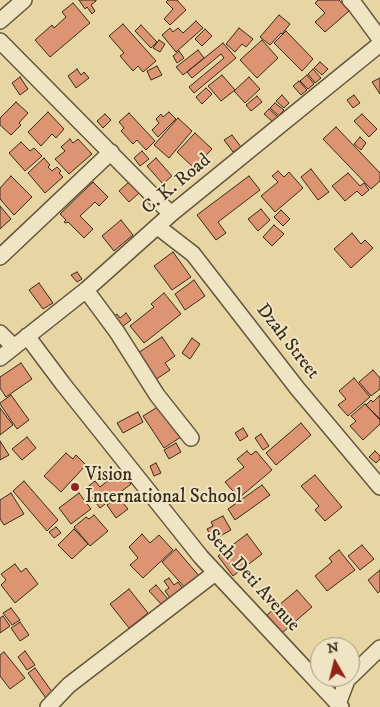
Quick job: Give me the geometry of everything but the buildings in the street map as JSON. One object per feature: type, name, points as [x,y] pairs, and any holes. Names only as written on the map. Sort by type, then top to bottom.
[{"type":"street","points":[[0,21],[24,0]]},
{"type":"street","points":[[350,0],[378,48]]},
{"type":"street","points":[[0,41],[171,214]]},
{"type":"street","name":"C. K. Road","points":[[0,358],[86,290],[171,214],[378,48]]},
{"type":"street","points":[[0,257],[110,152]]},
{"type":"street","name":"Dzah Street","points":[[158,227],[193,254],[296,388],[380,487]]},
{"type":"street","points":[[86,290],[117,332],[157,394],[191,438]]},
{"type":"street","points":[[0,333],[14,347]]},
{"type":"street","name":"Seth Deti Avenue","points":[[27,336],[201,557],[339,706]]},
{"type":"street","points":[[48,707],[69,685],[215,573]]},
{"type":"street","points":[[339,706],[347,680],[380,648]]},
{"type":"place","name":"Vision International School","points":[[75,487]]}]
